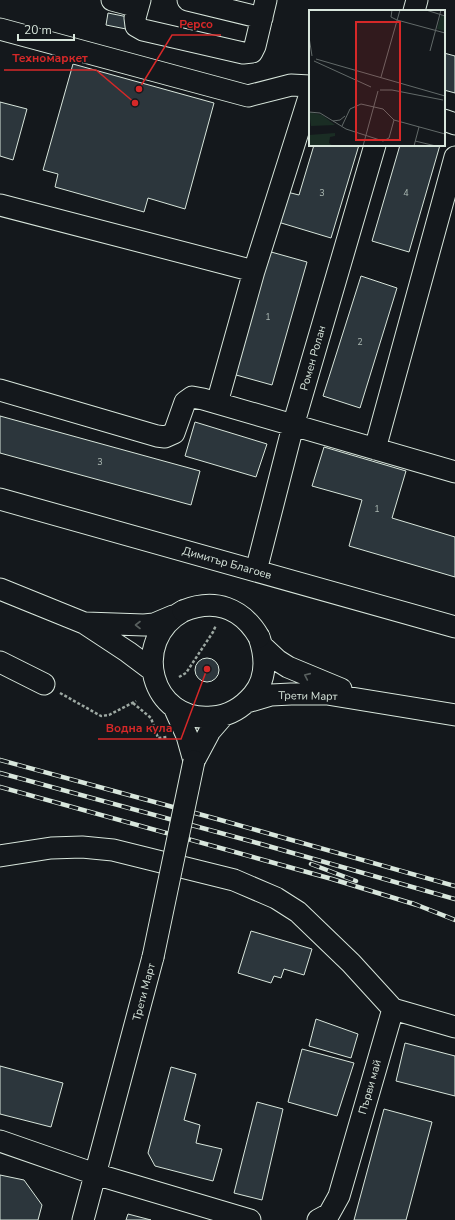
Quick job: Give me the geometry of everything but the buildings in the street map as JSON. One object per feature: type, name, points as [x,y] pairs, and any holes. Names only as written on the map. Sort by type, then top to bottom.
[{"type":"street","points":[[112,0],[139,4],[136,26],[143,30],[244,53],[252,52],[255,46],[264,9],[188,0]]},
{"type":"street","points":[[414,10],[417,0]]},
{"type":"street","points":[[0,29],[248,96],[291,86],[309,86]]},
{"type":"street","points":[[217,403],[254,271],[309,97]]},
{"type":"street","points":[[445,120],[455,124]]},
{"type":"street","name":"Ромен Ролан","points":[[256,571],[294,426],[375,146]]},
{"type":"street","points":[[375,449],[455,157]]},
{"type":"street","points":[[0,205],[254,271]]},
{"type":"street","points":[[0,390],[156,436],[165,437],[174,433],[185,402],[192,397],[455,472]]},
{"type":"street","name":"Димитър Благоев","points":[[0,499],[455,627]]},
{"type":"street","points":[[0,589],[84,623],[152,670]]},
{"type":"street","points":[[84,623],[120,625],[154,624],[179,613],[192,608],[209,605],[227,608],[243,616],[249,622],[261,642],[265,661],[263,676],[257,690],[247,702],[236,711],[223,716],[201,717],[187,714],[169,702],[160,690],[152,670],[152,654],[156,640],[164,626],[179,613]]},
{"type":"street","name":"Трети Март","points":[[261,642],[277,660],[288,667],[319,681],[369,700]]},
{"type":"street","points":[[0,662],[44,684]]},
{"type":"street","name":"Трети Март","points":[[247,702],[272,695],[327,694],[455,715]]},
{"type":"street","name":"Трети Март","points":[[174,706],[187,736],[194,760]]},
{"type":"street","name":"Трети Март","points":[[83,1220],[94,1174],[153,957],[194,760],[210,731],[223,716]]},
{"type":"street","points":[[0,856],[51,848],[82,847],[105,849],[234,880],[276,898],[298,912],[351,963],[393,1008],[455,1026]]},
{"type":"street","name":"Първи май","points":[[318,1220],[329,1214],[339,1196],[393,1008]]},
{"type":"street","points":[[0,1141],[94,1174],[242,1219]]},
{"type":"path","points":[[44,684],[101,716],[109,715],[134,702],[151,718],[158,738],[187,736]]},
{"type":"railway","points":[[0,760],[455,886]]},
{"type":"railway","points":[[0,773],[261,844],[455,899]]},
{"type":"railway","points":[[0,787],[332,879],[417,905]]},
{"type":"railway","points":[[311,864],[356,881]]},
{"type":"railway","points":[[412,903],[455,920]]},
{"type":"place","name":"Pepco","points":[[139,89]]},
{"type":"place","name":"Техномаркет","points":[[135,103]]},
{"type":"place","name":"Водна кула","points":[[207,669]]}]
